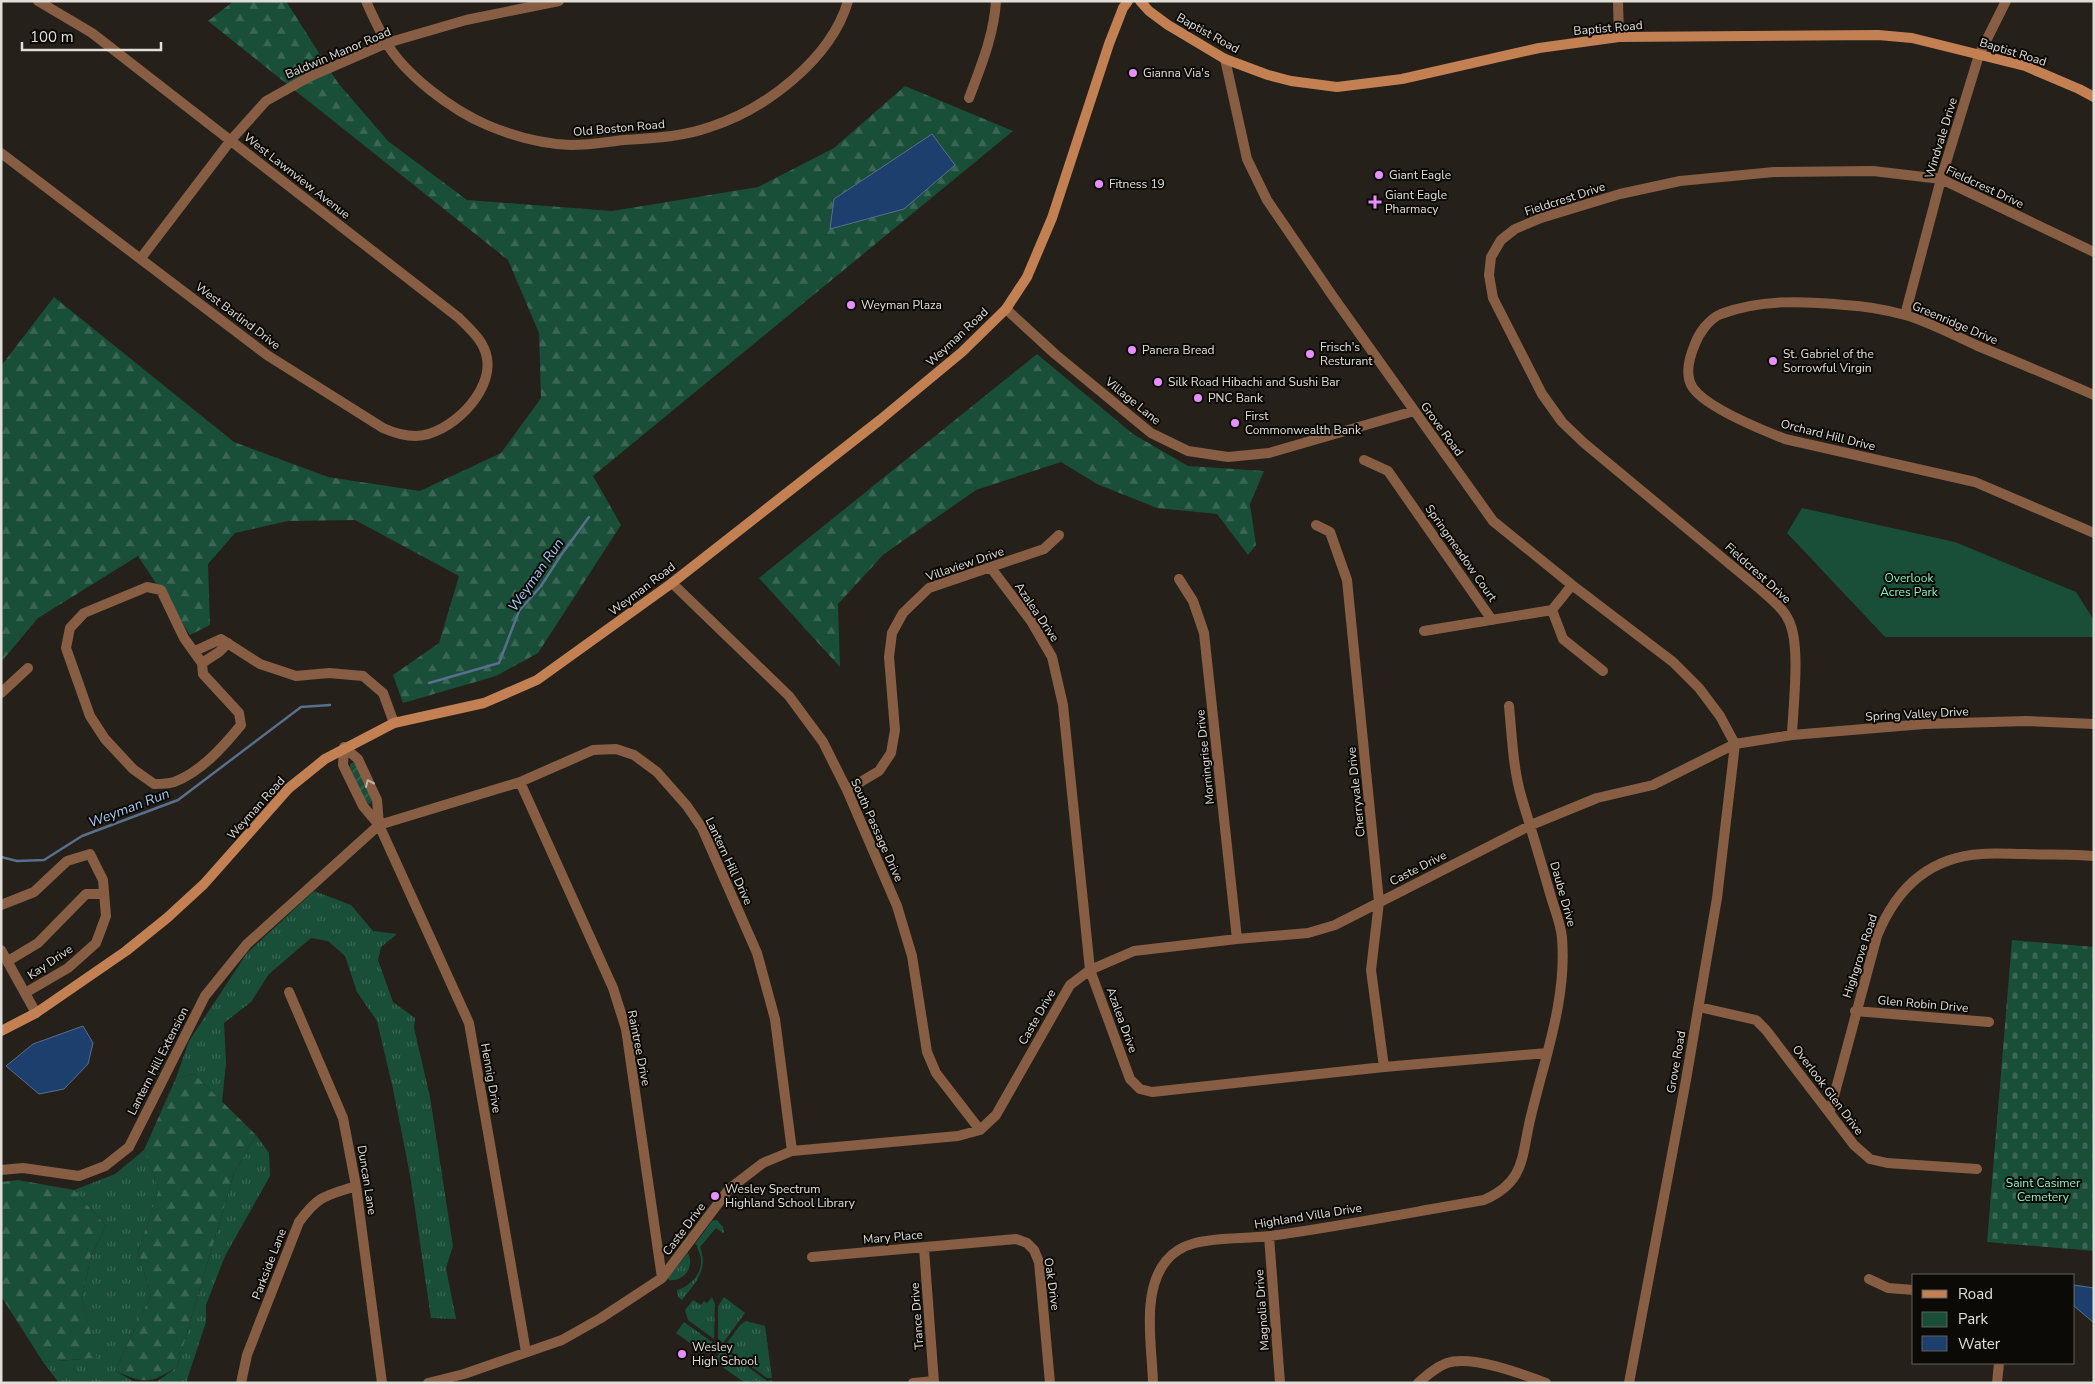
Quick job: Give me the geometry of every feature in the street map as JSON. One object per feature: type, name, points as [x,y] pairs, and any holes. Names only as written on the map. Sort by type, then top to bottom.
[{"type":"street","name":"West Lawnview Avenue","points":[[38,1],[92,33],[459,318],[483,345],[488,359],[488,373],[483,386],[473,402]]},
{"type":"street","name":"Old Boston Road","points":[[366,1],[387,44],[408,69],[443,100],[486,125],[511,134],[540,141],[572,145],[663,137],[711,127],[756,106],[794,78],[816,56],[835,31],[848,1]]},
{"type":"street","name":"Baldwin Manor Road","points":[[141,258],[231,140],[266,101],[309,77],[387,44],[466,20],[559,1]]},
{"type":"street","points":[[970,98],[987,50],[995,19],[996,1]]},
{"type":"street","name":"Weyman Road","points":[[1,1031],[36,1013],[126,951],[167,918],[204,884],[289,788],[325,759],[344,747],[394,723],[484,703],[537,680],[672,583],[962,352],[1006,309],[1027,277],[1046,231],[1108,44],[1123,8],[1128,1]]},
{"type":"street","name":"Baptist Road","points":[[1140,1],[1149,11],[1168,25],[1225,59],[1291,82],[1314,85],[1344,86],[1402,79],[1539,48],[1619,37],[1878,35],[1912,38],[2025,66],[2094,97]]},
{"type":"street","points":[[1618,1],[1619,37]]},
{"type":"street","name":"Windvale Drive","points":[[1905,315],[1941,179],[1979,55],[2006,1]]},
{"type":"street","name":"Grove Road","points":[[1225,59],[1247,159],[1267,200],[1493,521],[1572,585],[1673,662],[1699,688],[1738,743],[1717,898],[1699,1007],[1629,1383]]},
{"type":"street","name":"West Barlind Drive","points":[[1,153],[267,355],[383,428],[398,434],[418,436],[435,432],[462,415],[473,402]]},
{"type":"street","name":"Fieldcrest Drive","points":[[1792,735],[1796,642],[1789,620],[1761,590],[1584,443],[1562,422],[1542,394],[1493,298],[1489,275],[1491,257],[1501,240],[1515,230],[1541,218],[1620,194],[1680,181],[1774,172],[1874,171],[1941,179],[2094,252]]},
{"type":"street","name":"Greenridge Drive","points":[[1770,304],[1803,302],[1847,305],[1905,315],[2094,395]]},
{"type":"street","name":"Orchard Hill Drive","points":[[1770,304],[1720,314],[1708,323],[1697,338],[1689,357],[1688,373],[1692,387],[1701,397],[1760,429],[1785,439],[1976,482],[2094,533]]},
{"type":"street","name":"Village Lane","points":[[1006,309],[1055,354],[1151,433],[1188,451],[1228,457],[1269,453],[1414,411]]},
{"type":"street","name":"Springmeadow Court","points":[[1364,460],[1388,472],[1492,620],[1552,610]]},
{"type":"street","name":"Cherryvale Drive","points":[[1316,525],[1330,532],[1347,580],[1379,902],[1371,970],[1384,1067]]},
{"type":"street","name":"Villaview Drive","points":[[847,790],[879,771],[891,753],[896,730],[889,657],[892,633],[903,613],[929,588],[1044,550],[1059,535]]},
{"type":"street","name":"Azalea Drive","points":[[992,568],[1031,621],[1052,657],[1063,705],[1090,970],[1130,1079],[1140,1089],[1152,1092],[1384,1067],[1547,1054]]},
{"type":"street","name":"Morningrise Drive","points":[[1179,578],[1193,601],[1204,633],[1237,939]]},
{"type":"street","name":"South Passage Drive","points":[[672,583],[789,696],[823,742],[847,790],[897,906],[912,956],[926,1052],[936,1073],[980,1130]]},
{"type":"street","points":[[1572,585],[1552,610],[1563,640],[1603,671]]},
{"type":"street","points":[[147,587],[161,590],[184,638],[195,651],[202,663],[204,674],[238,713],[240,725],[226,743],[191,774],[172,783],[154,784],[133,769],[111,745],[90,716],[66,648],[70,628],[84,613],[147,587]]},
{"type":"street","points":[[1424,631],[1492,620]]},
{"type":"street","points":[[195,651],[221,639],[260,664],[296,676],[328,673],[364,676],[383,693],[394,723]]},
{"type":"street","points":[[202,663],[219,652],[228,643]]},
{"type":"street","points":[[1,693],[28,668]]},
{"type":"street","name":"Daube Drive","points":[[1508,706],[1521,798],[1531,825],[1562,936],[1563,978],[1556,1020],[1530,1118]]},
{"type":"street","name":"Spring Valley Drive","points":[[1738,743],[1792,735],[1924,724],[2026,722],[2094,724]]},
{"type":"street","name":"Caste Drive","points":[[428,1383],[464,1374],[562,1340],[601,1318],[662,1278],[729,1189],[763,1163],[792,1151],[958,1136],[980,1130],[996,1115],[1070,985],[1090,970],[1134,951],[1308,933],[1335,925],[1531,825],[1597,798],[1653,784],[1738,743]]},
{"type":"street","name":"Hennig Drive","points":[[344,747],[358,758],[377,800],[379,825]]},
{"type":"street","name":"Hennig Drive","points":[[344,747],[343,765],[363,806],[379,825],[469,1023],[526,1352]]},
{"type":"street","name":"Lantern Hill Drive","points":[[308,889],[379,825],[520,782],[593,750],[616,749],[634,755],[657,772],[687,806],[702,828],[757,953],[775,1019],[792,1151]]},
{"type":"street","name":"Raintree Drive","points":[[520,782],[613,988],[626,1029],[662,1278]]},
{"type":"street","name":"Kay Drive","points":[[1,905],[34,892],[67,861],[90,854],[103,880],[106,916],[96,943],[68,968],[25,993]]},
{"type":"street","name":"Highgrove Road","points":[[1830,1111],[1877,936],[1886,915],[1896,899],[1925,873],[1942,863],[1961,857],[1982,854],[2094,856]]},
{"type":"street","name":"Lantern Hill Extension","points":[[1,1170],[23,1168],[79,1176],[106,1166],[129,1146],[205,996],[247,944],[308,889]]},
{"type":"street","points":[[8,961],[38,943],[86,894],[104,894]]},
{"type":"street","name":"Kay Drive","points":[[1,950],[36,1013]]},
{"type":"street","name":"Duncan Lane","points":[[289,992],[343,1118],[356,1186],[382,1383]]},
{"type":"street","name":"Overlook Glen Drive","points":[[1699,1007],[1756,1020],[1830,1111],[1854,1145],[1870,1159],[1887,1163],[1978,1169]]},
{"type":"street","name":"Glen Robin Drive","points":[[1856,1011],[1989,1022]]},
{"type":"street","name":"Highland Villa Drive","points":[[1153,1383],[1150,1300],[1157,1276],[1166,1261],[1177,1251],[1192,1244],[1205,1241],[1269,1236],[1484,1200],[1498,1194],[1508,1186],[1516,1174],[1524,1153],[1530,1118]]},
{"type":"street","name":"Parkside Lane","points":[[241,1383],[247,1355],[299,1222],[309,1208],[322,1197],[356,1186]]},
{"type":"street","name":"Magnolia Drive","points":[[1269,1236],[1280,1383]]},
{"type":"street","name":"Oak Drive","points":[[976,1242],[1016,1239],[1027,1243],[1034,1250],[1039,1262],[1050,1383]]},
{"type":"street","name":"Mary Place","points":[[812,1256],[924,1248],[976,1242]]},
{"type":"street","name":"Trance Drive","points":[[924,1248],[934,1382]]},
{"type":"street","points":[[1869,1279],[1888,1288],[1912,1290]]},
{"type":"street","points":[[1418,1383],[1437,1368],[1461,1361],[1491,1366],[1546,1383]]},
{"type":"street","points":[[1997,1383],[1999,1364]]},
{"type":"street","points":[[913,1383],[934,1382]]},
{"type":"green space","points":[[234,1],[286,1],[338,83],[388,141],[467,200],[612,211],[758,187],[834,148],[905,86],[1013,131],[593,476],[621,525],[538,653],[496,676],[403,703],[393,675],[439,643],[459,576],[355,520],[288,521],[235,533],[208,564],[210,625],[190,635],[138,556],[38,618],[1,662],[1,366],[54,297],[234,442],[328,477],[420,491],[501,453],[541,398],[539,333],[508,260],[208,21]]},
{"type":"green space","points":[[1037,354],[1133,434],[1188,466],[1264,471],[1250,504],[1256,545],[1248,555],[1217,514],[1157,508],[1097,484],[1061,462],[976,490],[884,554],[838,604],[840,667],[759,578]]},
{"type":"green space","name":"Overlook Acres Park","points":[[1802,508],[1955,542],[2076,592],[2094,620],[2094,637],[1885,637],[1787,533]]},
{"type":"green space","points":[[354,762],[373,800],[370,804],[366,803],[350,767],[350,764]]},
{"type":"green space","points":[[314,891],[351,905],[373,931],[397,934],[381,947],[378,960],[393,1002],[415,1018],[414,1028],[430,1097],[453,1246],[446,1268],[456,1319],[431,1318],[410,1175],[377,1021],[357,992],[345,956],[328,941],[311,938],[269,974],[251,1002],[224,1023],[226,1063],[222,1102],[194,1074],[176,1078],[189,1041],[247,953]]},
{"type":"green space","name":"Saint Casimer Cemetery","points":[[2012,940],[2094,947],[2094,1251],[1987,1242]]},
{"type":"green space","points":[[194,1074],[256,1135],[234,1173],[177,1367],[160,1377],[141,1380],[115,1371],[151,1295],[138,1252],[159,1189],[144,1150],[176,1078]]},
{"type":"green space","points":[[256,1135],[269,1153],[270,1176],[225,1256],[206,1305],[206,1322],[186,1383],[155,1383],[177,1367],[234,1173]]},
{"type":"green space","points":[[144,1150],[159,1189],[138,1252],[151,1295],[115,1371],[137,1383],[59,1383],[43,1362],[96,1358],[82,1298],[91,1256],[106,1226],[74,1190],[115,1174]]},
{"type":"green space","points":[[18,1180],[74,1190],[106,1226],[91,1256],[82,1298],[97,1358],[43,1362],[1,1296],[1,1182]]},
{"type":"green space","points":[[717,1220],[723,1227],[724,1232],[716,1228],[700,1247],[703,1263],[702,1269],[696,1282],[682,1300],[678,1297],[677,1290],[691,1283],[700,1270],[701,1260],[697,1245],[695,1244],[712,1221]]},
{"type":"green space","points":[[688,1253],[690,1263],[687,1272],[679,1279],[669,1280],[668,1277]]},
{"type":"green space","points":[[712,1297],[715,1304],[714,1339],[688,1320],[685,1310],[693,1300],[701,1305],[704,1301],[707,1303]]},
{"type":"green space","points":[[724,1297],[745,1313],[723,1343],[718,1339],[718,1306]]},
{"type":"green space","points":[[746,1321],[765,1326],[772,1378],[767,1378],[724,1347],[740,1325]]},
{"type":"green space","points":[[684,1322],[712,1342],[704,1353],[676,1333]]},
{"type":"green space","points":[[752,1339],[766,1349],[756,1363],[742,1353]]},
{"type":"green space","points":[[723,1349],[767,1381],[772,1380],[773,1383],[753,1381],[745,1383],[714,1361]]},
{"type":"water","points":[[932,134],[955,165],[904,209],[830,229],[834,199]]},
{"type":"water","points":[[83,1026],[93,1043],[88,1064],[64,1089],[39,1094],[6,1066],[33,1044]]},
{"type":"water","points":[[2075,1285],[2094,1288],[2094,1323],[2075,1307]]},
{"type":"waterway","name":"Weyman Run","points":[[429,683],[499,663],[519,611],[541,586],[589,517]]},
{"type":"waterway","name":"Weyman Run","points":[[1,857],[17,861],[44,860],[82,836],[178,800],[301,707],[330,705]]},
{"type":"place","name":"Gianna Via's","points":[[1133,73]]},
{"type":"place","name":"Giant Eagle","points":[[1379,175]]},
{"type":"place","name":"Fitness 19","points":[[1099,184]]},
{"type":"place","name":"Giant Eagle Pharmacy","points":[[1375,202]]},
{"type":"place","name":"Weyman Plaza","points":[[851,305]]},
{"type":"place","name":"Panera Bread","points":[[1132,350]]},
{"type":"place","name":"Frisch's Resturant","points":[[1310,354]]},
{"type":"place","name":"St. Gabriel of the Sorrowful Virgin","points":[[1773,361]]},
{"type":"place","name":"Silk Road Hibachi and Sushi Bar","points":[[1158,382]]},
{"type":"place","name":"PNC Bank","points":[[1198,398]]},
{"type":"place","name":"First Commonwealth Bank","points":[[1235,423]]},
{"type":"place","name":"Wesley Spectrum Highland School Library","points":[[715,1196]]},
{"type":"place","name":"Wesley High School","points":[[682,1354]]}]
